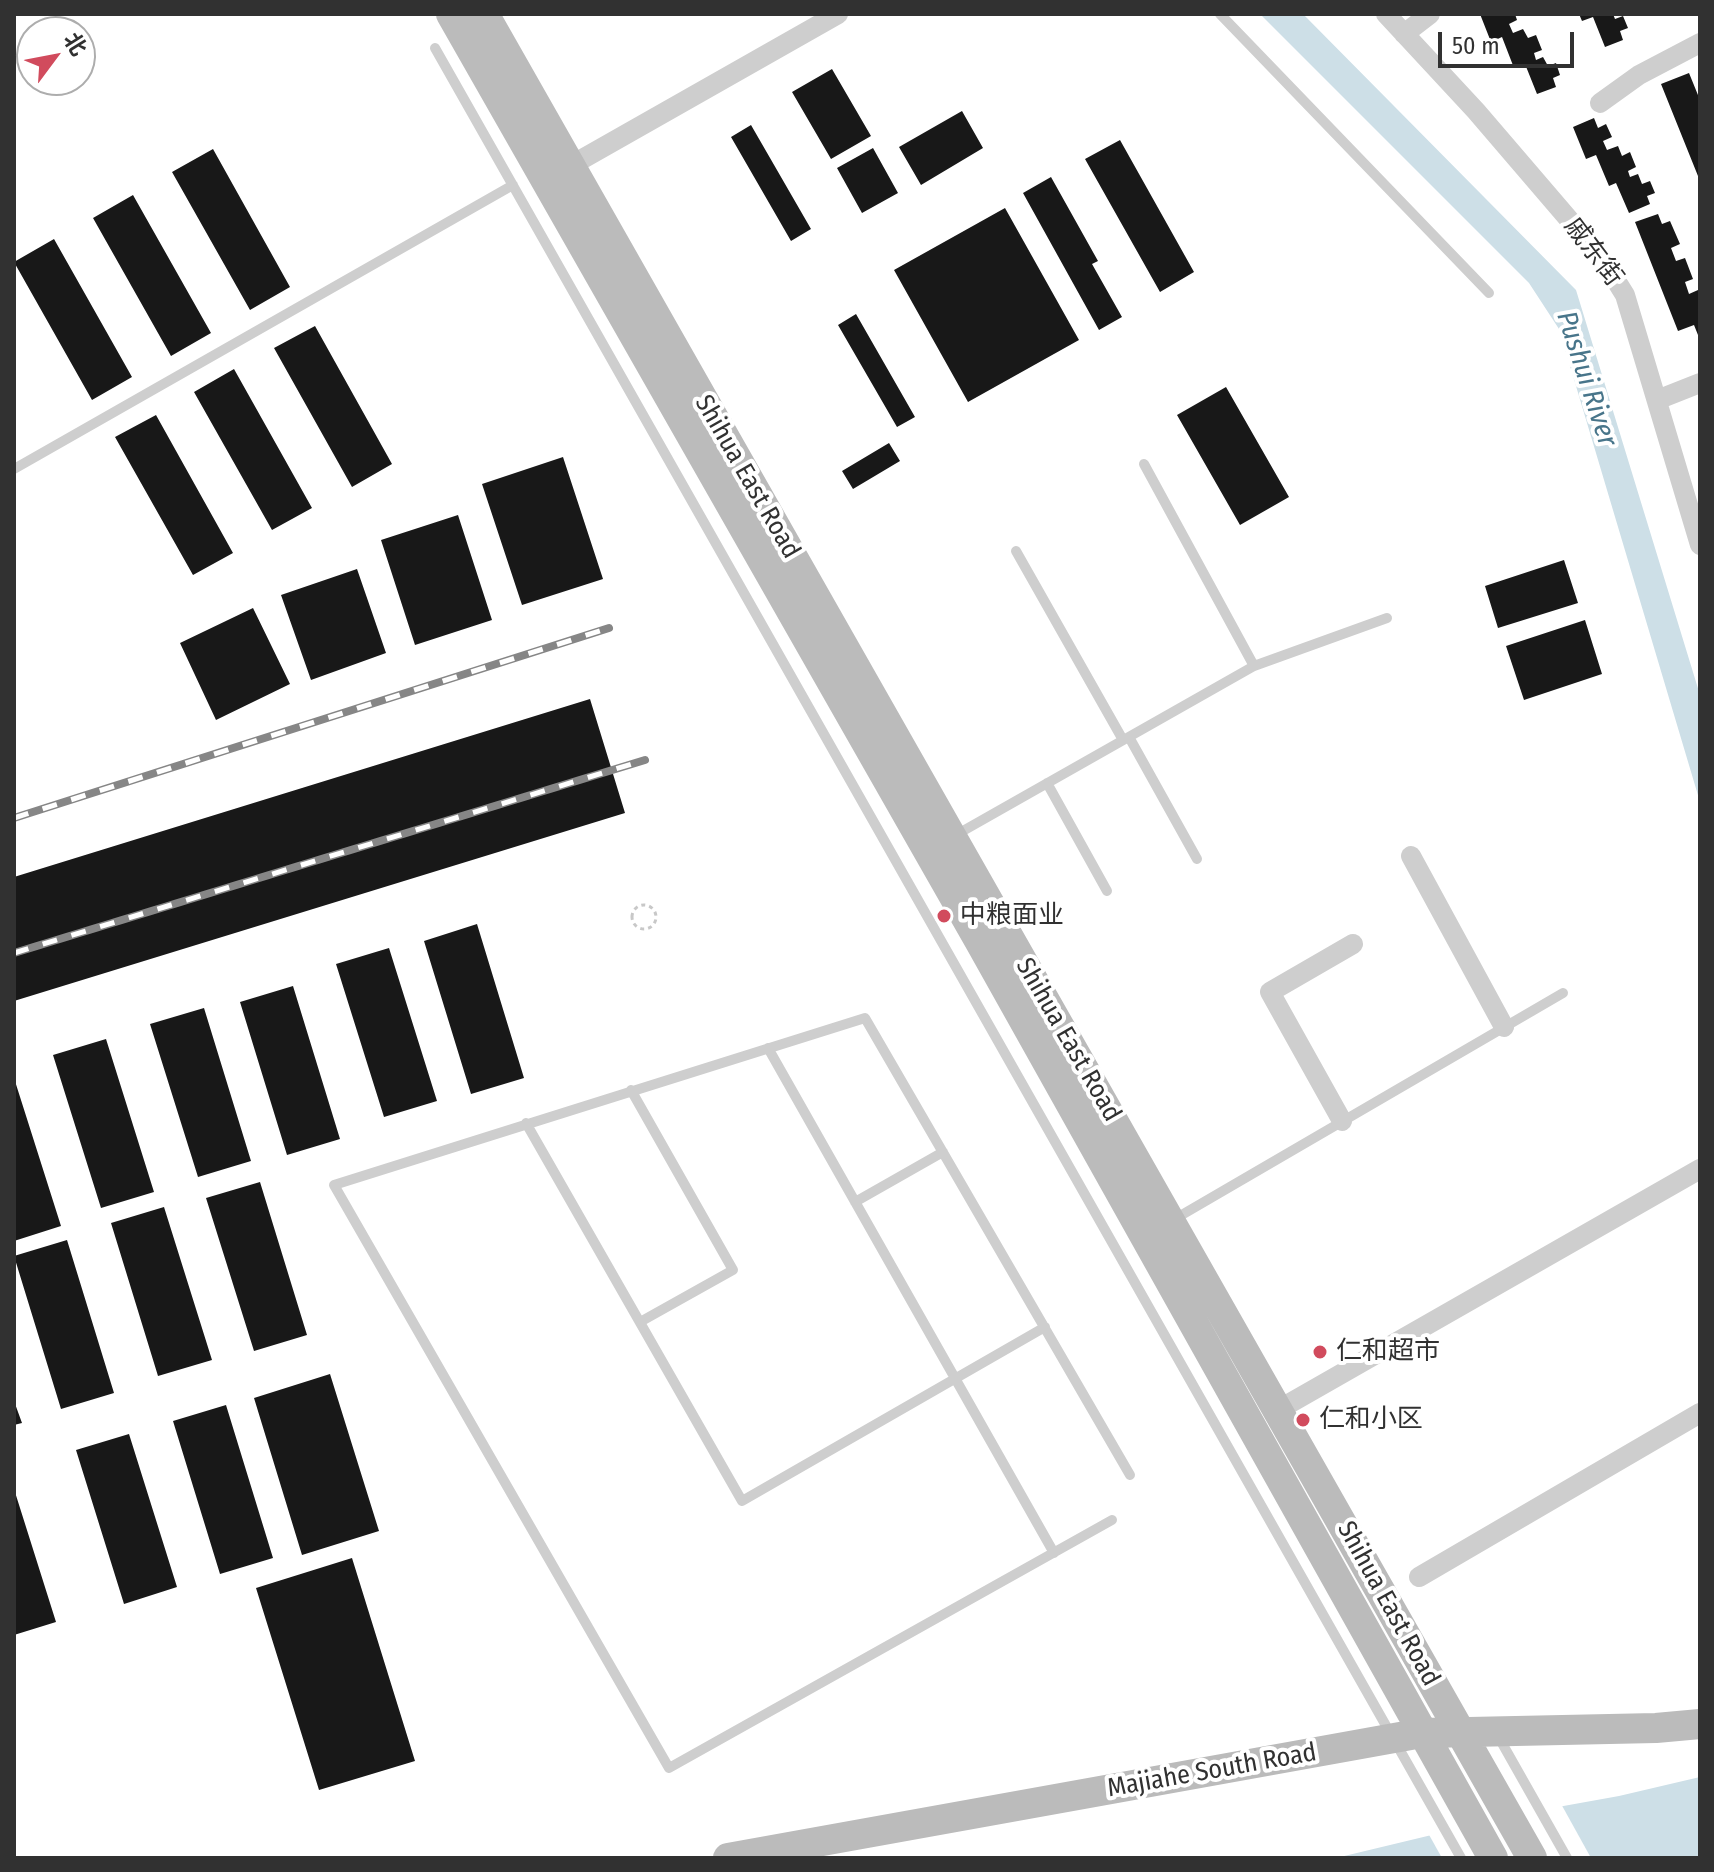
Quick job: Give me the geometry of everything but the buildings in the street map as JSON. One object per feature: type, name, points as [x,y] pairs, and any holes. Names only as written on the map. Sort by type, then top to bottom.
[{"type":"main road","name":"Shihua East Road","points":[[451,14],[980,942],[1493,1858]]},
{"type":"main road","name":"Shihua East Road","points":[[484,14],[1532,1858]]},
{"type":"main road","name":"Majiahe South Road","points":[[728,1858],[1422,1733],[1656,1728],[1700,1724]]},
{"type":"street","points":[[570,166],[838,14]]},
{"type":"street","name":"戚东街","points":[[1386,14],[1476,111],[1602,258],[1625,295],[1700,545]]},
{"type":"street","points":[[1404,34],[1430,14]]},
{"type":"street","points":[[1600,103],[1639,75],[1700,43]]},
{"type":"street","points":[[1657,400],[1700,383]]},
{"type":"street","points":[[1411,856],[1504,1027]]},
{"type":"street","points":[[1342,1121],[1270,992],[1353,944]]},
{"type":"street","points":[[1278,1410],[1700,1169]]},
{"type":"street","points":[[1419,1577],[1700,1413]]},
{"type":"lane","points":[[1220,14],[1489,293]]},
{"type":"lane","points":[[435,48],[1461,1858]]},
{"type":"lane","points":[[14,469],[513,185]]},
{"type":"lane","points":[[1144,464],[1254,666]]},
{"type":"lane","points":[[1016,551],[1197,859]]},
{"type":"lane","points":[[952,837],[1254,666],[1387,618]]},
{"type":"lane","points":[[1047,783],[1107,891]]},
{"type":"lane","points":[[1171,1221],[1563,993]]},
{"type":"lane","points":[[1112,1520],[669,1768],[334,1185],[865,1018],[1130,1475]]},
{"type":"lane","points":[[768,1048],[1054,1553]]},
{"type":"lane","points":[[631,1090],[733,1270],[640,1322]]},
{"type":"lane","points":[[526,1123],[742,1501],[1045,1327]]},
{"type":"lane","points":[[855,1202],[943,1152]]},
{"type":"lane","points":[[1496,1730],[1567,1858]]},
{"type":"path","points":[[640,905],[655,911],[656,922],[648,929],[637,928],[631,919],[635,908],[640,905]]},
{"type":"water","name":"Pushui River","points":[[1260,14],[1303,14],[1576,290],[1700,695],[1700,802],[1559,329],[1529,283]]},
{"type":"water","points":[[1700,1777],[1700,1858],[1336,1858],[1519,1814]]},
{"type":"pier","points":[[1560,1802],[1591,1858],[1442,1858],[1428,1833],[1518,1810]]},
{"type":"railway","points":[[14,818],[609,628]]},
{"type":"railway","points":[[14,953],[645,760]]},
{"type":"place","name":"中粮面业","points":[[944,916]]},
{"type":"place","name":"仁和超市","points":[[1320,1352]]},
{"type":"place","name":"仁和小区","points":[[1303,1420]]}]
